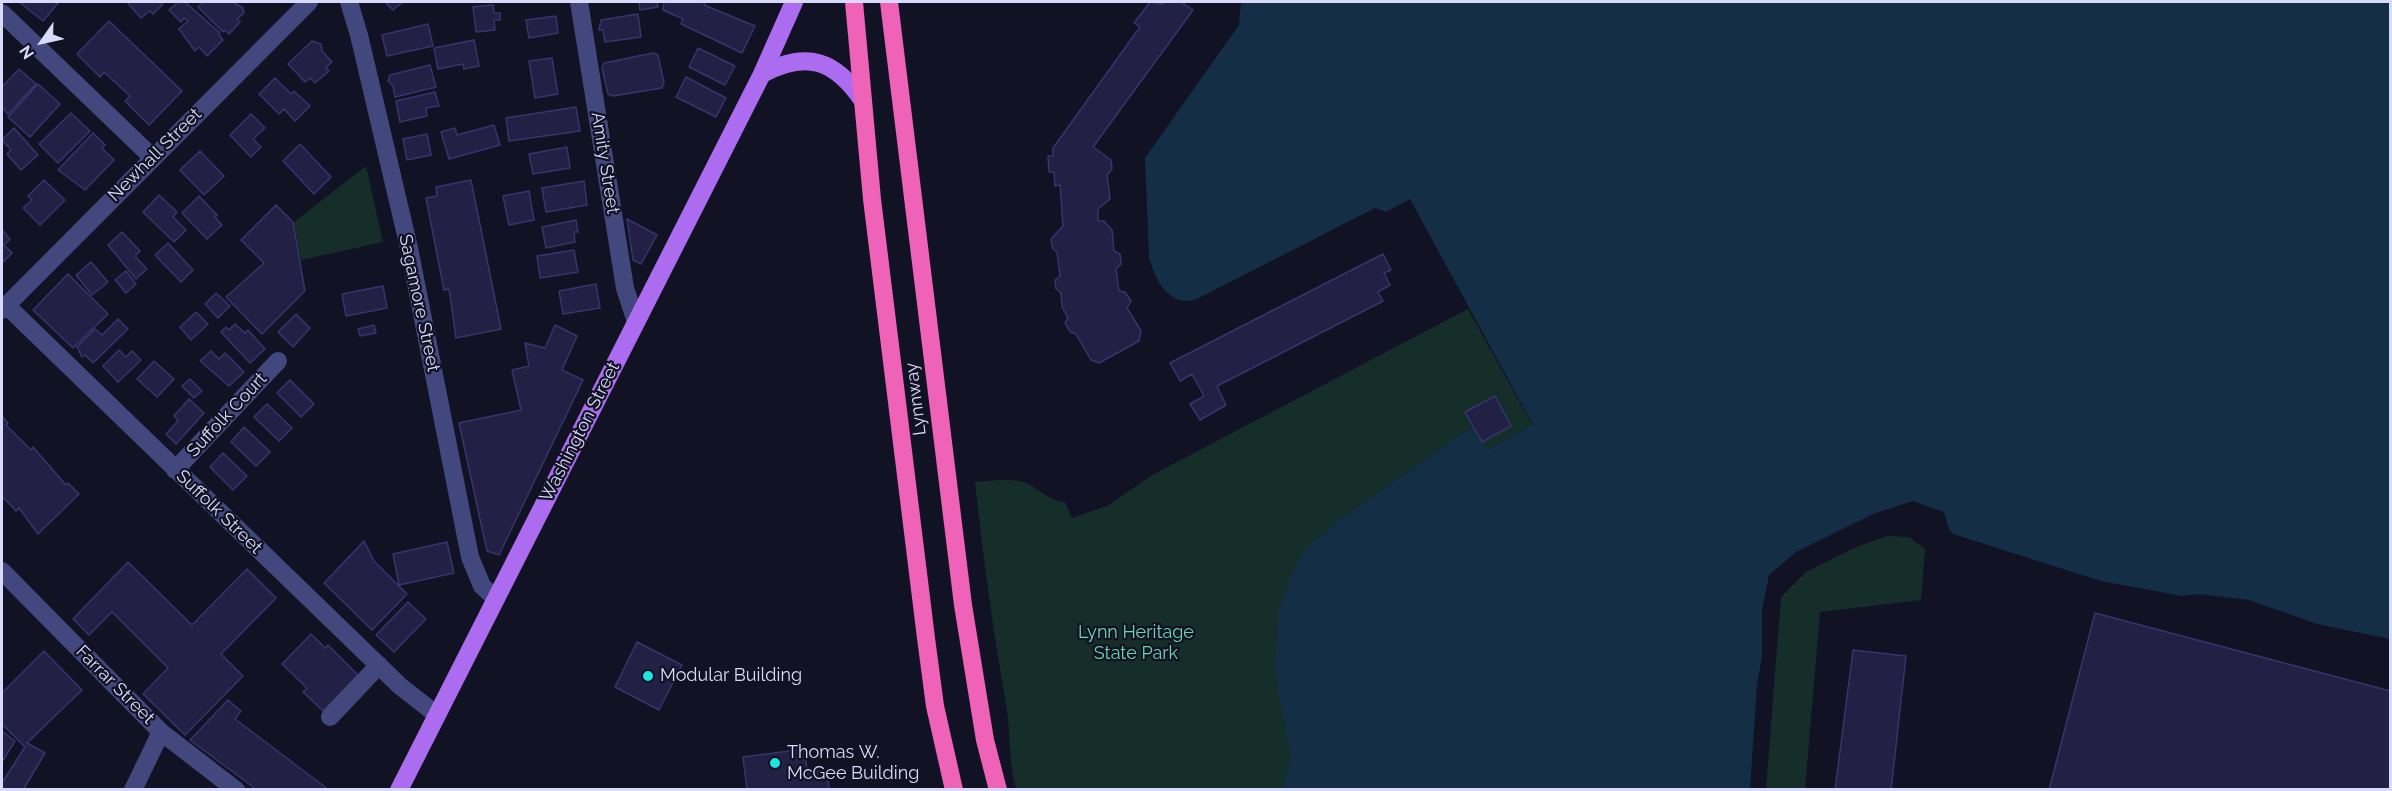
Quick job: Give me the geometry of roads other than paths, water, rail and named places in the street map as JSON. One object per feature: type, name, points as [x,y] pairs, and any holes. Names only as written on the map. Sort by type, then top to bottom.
[{"type":"highway","name":"Lynnway","points":[[854,2],[863,100],[927,650],[936,706],[954,789]]},
{"type":"highway","name":"Lynnway","points":[[889,2],[966,628],[986,740],[998,789]]},
{"type":"main road","name":"Washington Street","points":[[399,789],[762,74],[794,2]]},
{"type":"main road","points":[[762,74],[788,62],[803,60],[825,64],[840,74],[863,100]]},
{"type":"street","name":"Newhall Street","points":[[4,308],[309,2]]},
{"type":"street","name":"Sagamore Street","points":[[349,2],[360,35],[409,248],[470,557],[482,586],[496,599]]},
{"type":"street","name":"Amity Street","points":[[579,2],[625,288],[636,322]]},
{"type":"street","points":[[2,13],[152,157]]},
{"type":"street","name":"Suffolk Street","points":[[4,308],[379,665],[437,715]]},
{"type":"street","name":"Suffolk Court","points":[[175,470],[278,361]]},
{"type":"street","name":"Farrar Street","points":[[2,571],[161,732],[236,789]]},
{"type":"street","points":[[330,717],[379,665]]},
{"type":"street","points":[[133,789],[161,732]]},
{"type":"water","points":[[1241,2],[2390,2],[2390,639],[2317,624],[2249,600],[2199,594],[2182,596],[2101,581],[1953,534],[1949,529],[1944,512],[1913,501],[1873,514],[1796,552],[1769,575],[1762,610],[1762,657],[1757,684],[1750,789],[1284,789],[1291,755],[1275,676],[1279,609],[1293,571],[1306,549],[1338,521],[1474,425],[1487,450],[1533,425],[1410,199],[1386,212],[1375,208],[1197,299],[1179,300],[1165,290],[1160,283],[1149,257],[1145,158],[1239,25]]},
{"type":"place","name":"Modular Building","points":[[648,676]]},
{"type":"place","name":"Thomas W. McGee Building","points":[[775,763]]},
{"type":"park label","name":"Lynn Heritage State Park","points":[[1136,643]]}]
